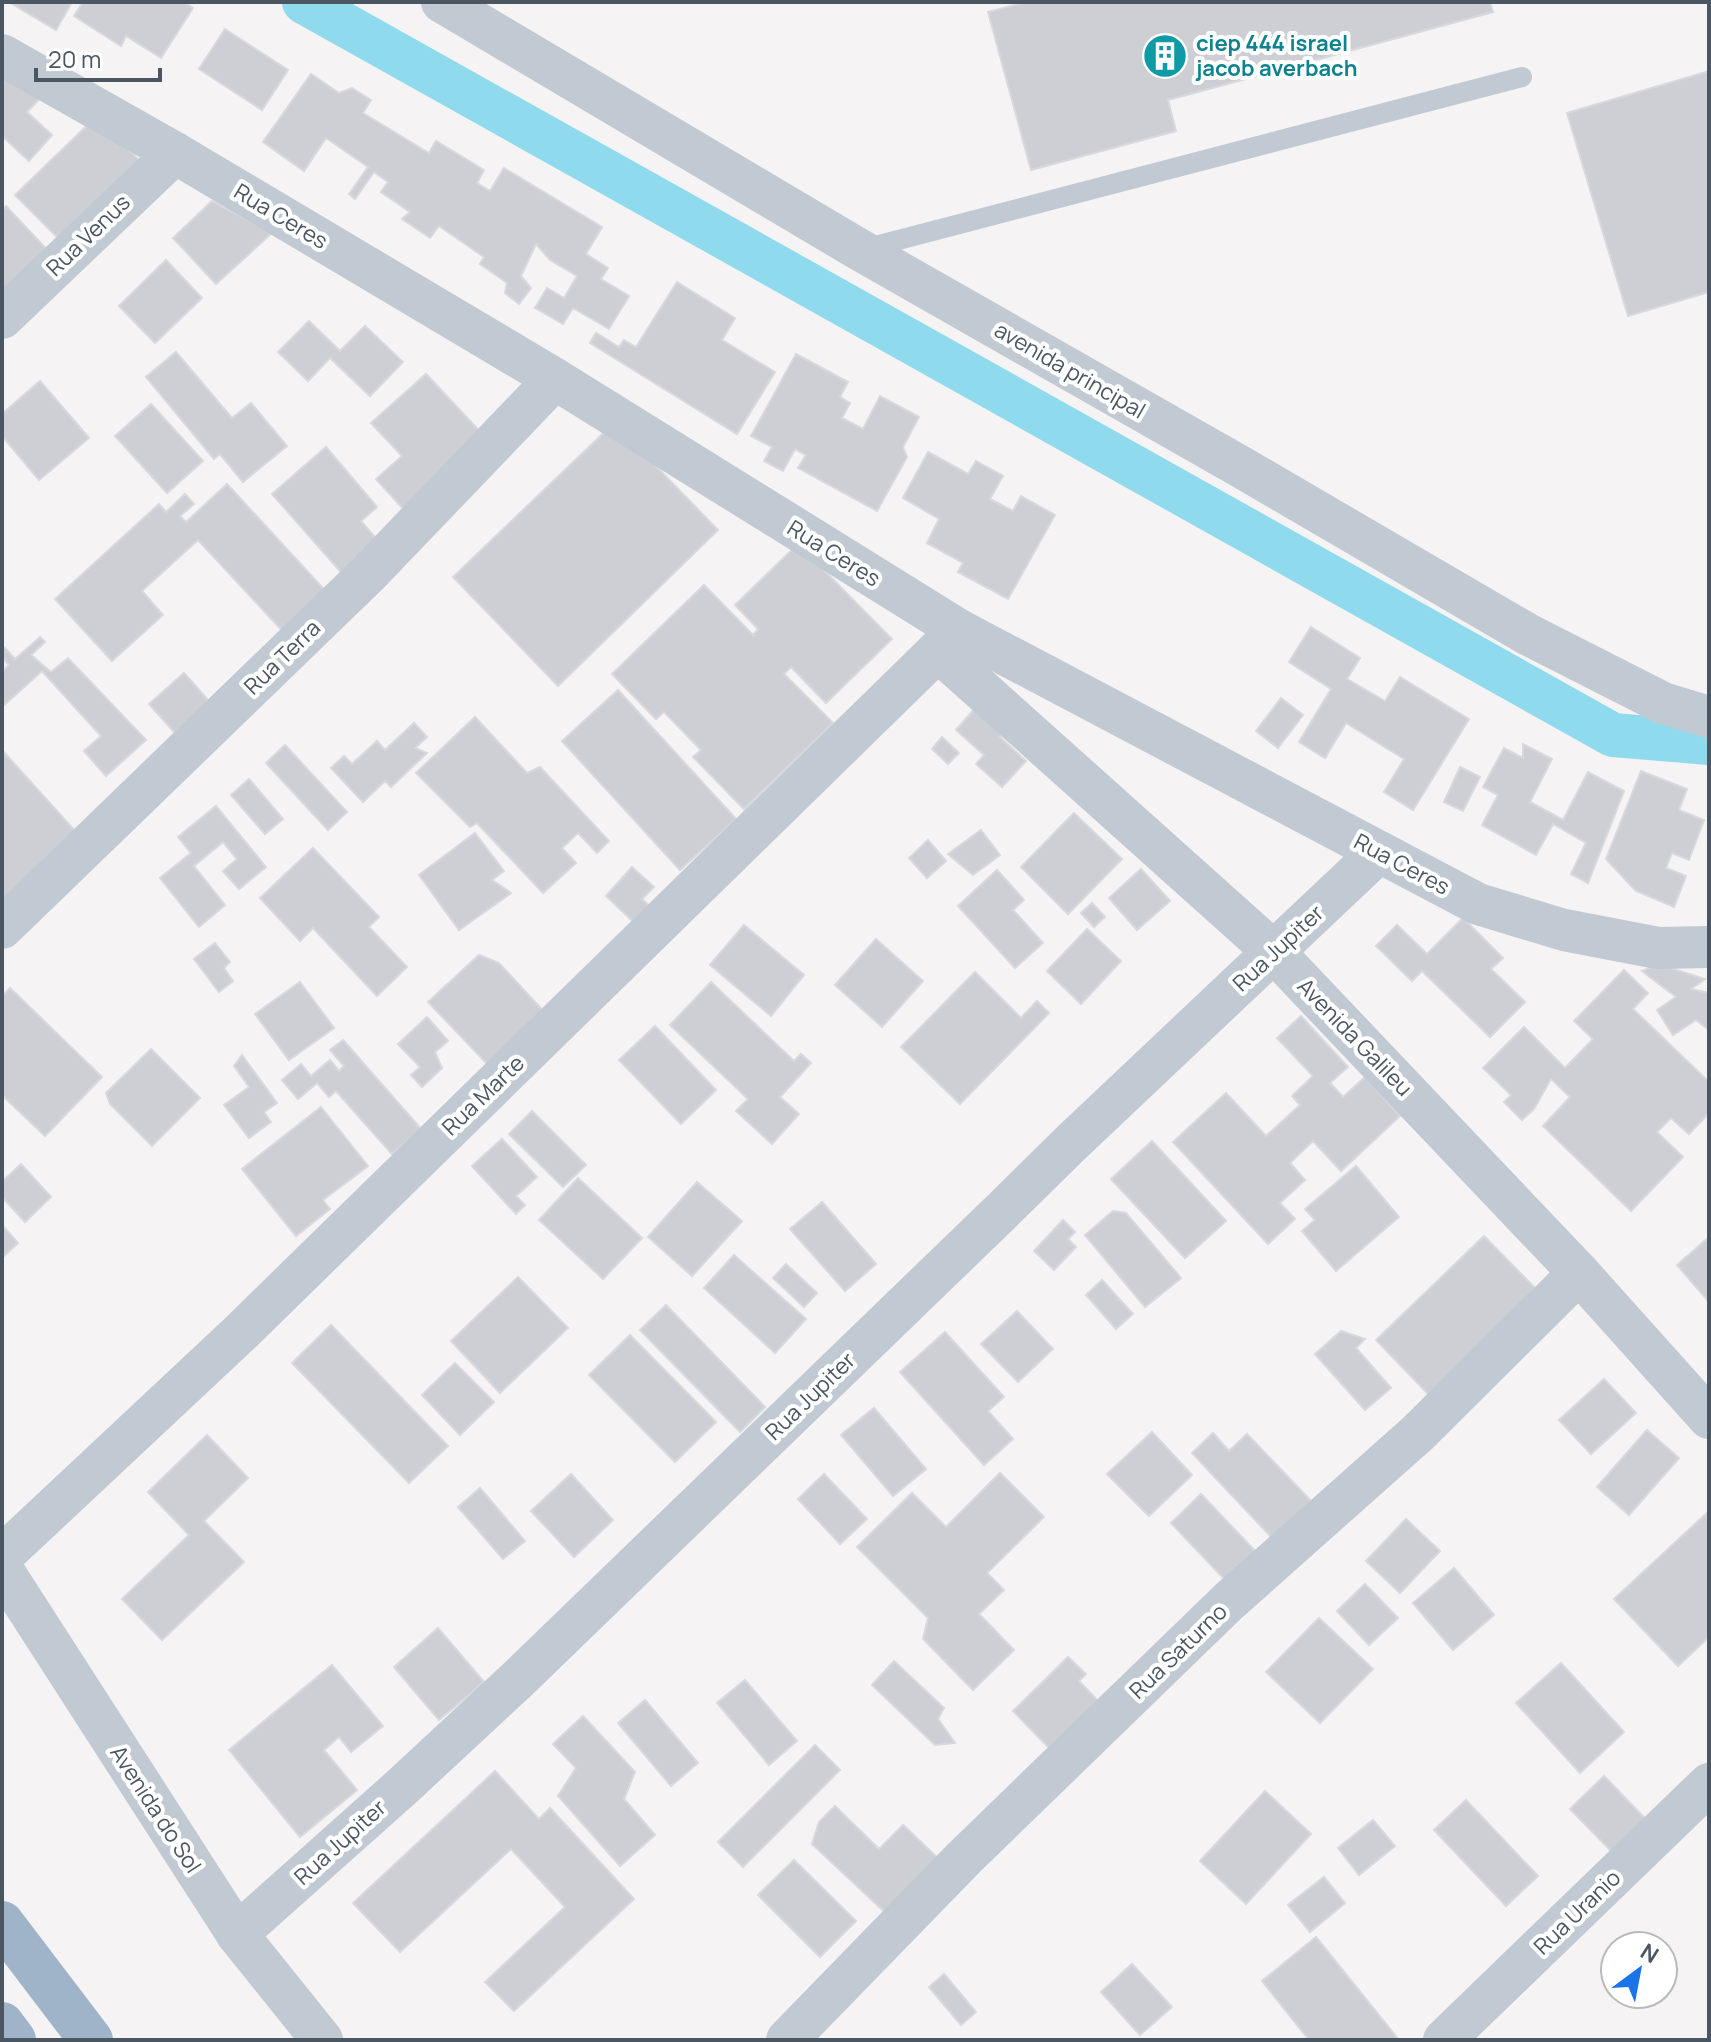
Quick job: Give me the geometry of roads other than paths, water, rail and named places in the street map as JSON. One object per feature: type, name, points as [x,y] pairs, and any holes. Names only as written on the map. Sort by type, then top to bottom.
[{"type":"highway","points":[[2,1923],[91,2040]]},
{"type":"highway","points":[[2,2024],[14,2040]]},
{"type":"street","name":"avenida principal","points":[[442,2],[860,250],[1529,635],[1663,703],[1709,717]]},
{"type":"street","name":"Rua Ceres","points":[[2,55],[175,153],[555,379],[948,640],[1379,852],[1478,904],[1564,930],[1658,948],[1709,947]]},
{"type":"street","name":"Rua Venus","points":[[2,318],[175,153]]},
{"type":"street","name":"Rua Terra","points":[[2,928],[368,574],[555,379]]},
{"type":"street","name":"Avenida Galileu","points":[[948,640],[1274,952],[1579,1273],[1709,1418]]},
{"type":"street","name":"Rua Marte","points":[[2,1556],[239,1334],[948,640]]},
{"type":"street","name":"Rua Jupiter","points":[[237,1934],[516,1681],[1070,1144],[1379,852]]},
{"type":"street","name":"Rua Saturno","points":[[787,2040],[986,1837],[1228,1602],[1418,1433],[1579,1273]]},
{"type":"street","name":"Avenida do Sol","points":[[2,1569],[237,1934],[322,2040]]},
{"type":"street","name":"Rua Uranio","points":[[1444,2040],[1709,1784]]},
{"type":"lane","points":[[860,250],[1522,77]]},
{"type":"waterway","points":[[304,2],[1613,735],[1709,743]]},
{"type":"place","name":"ciep 444 israel jacob averbach","points":[[1165,56]]}]
